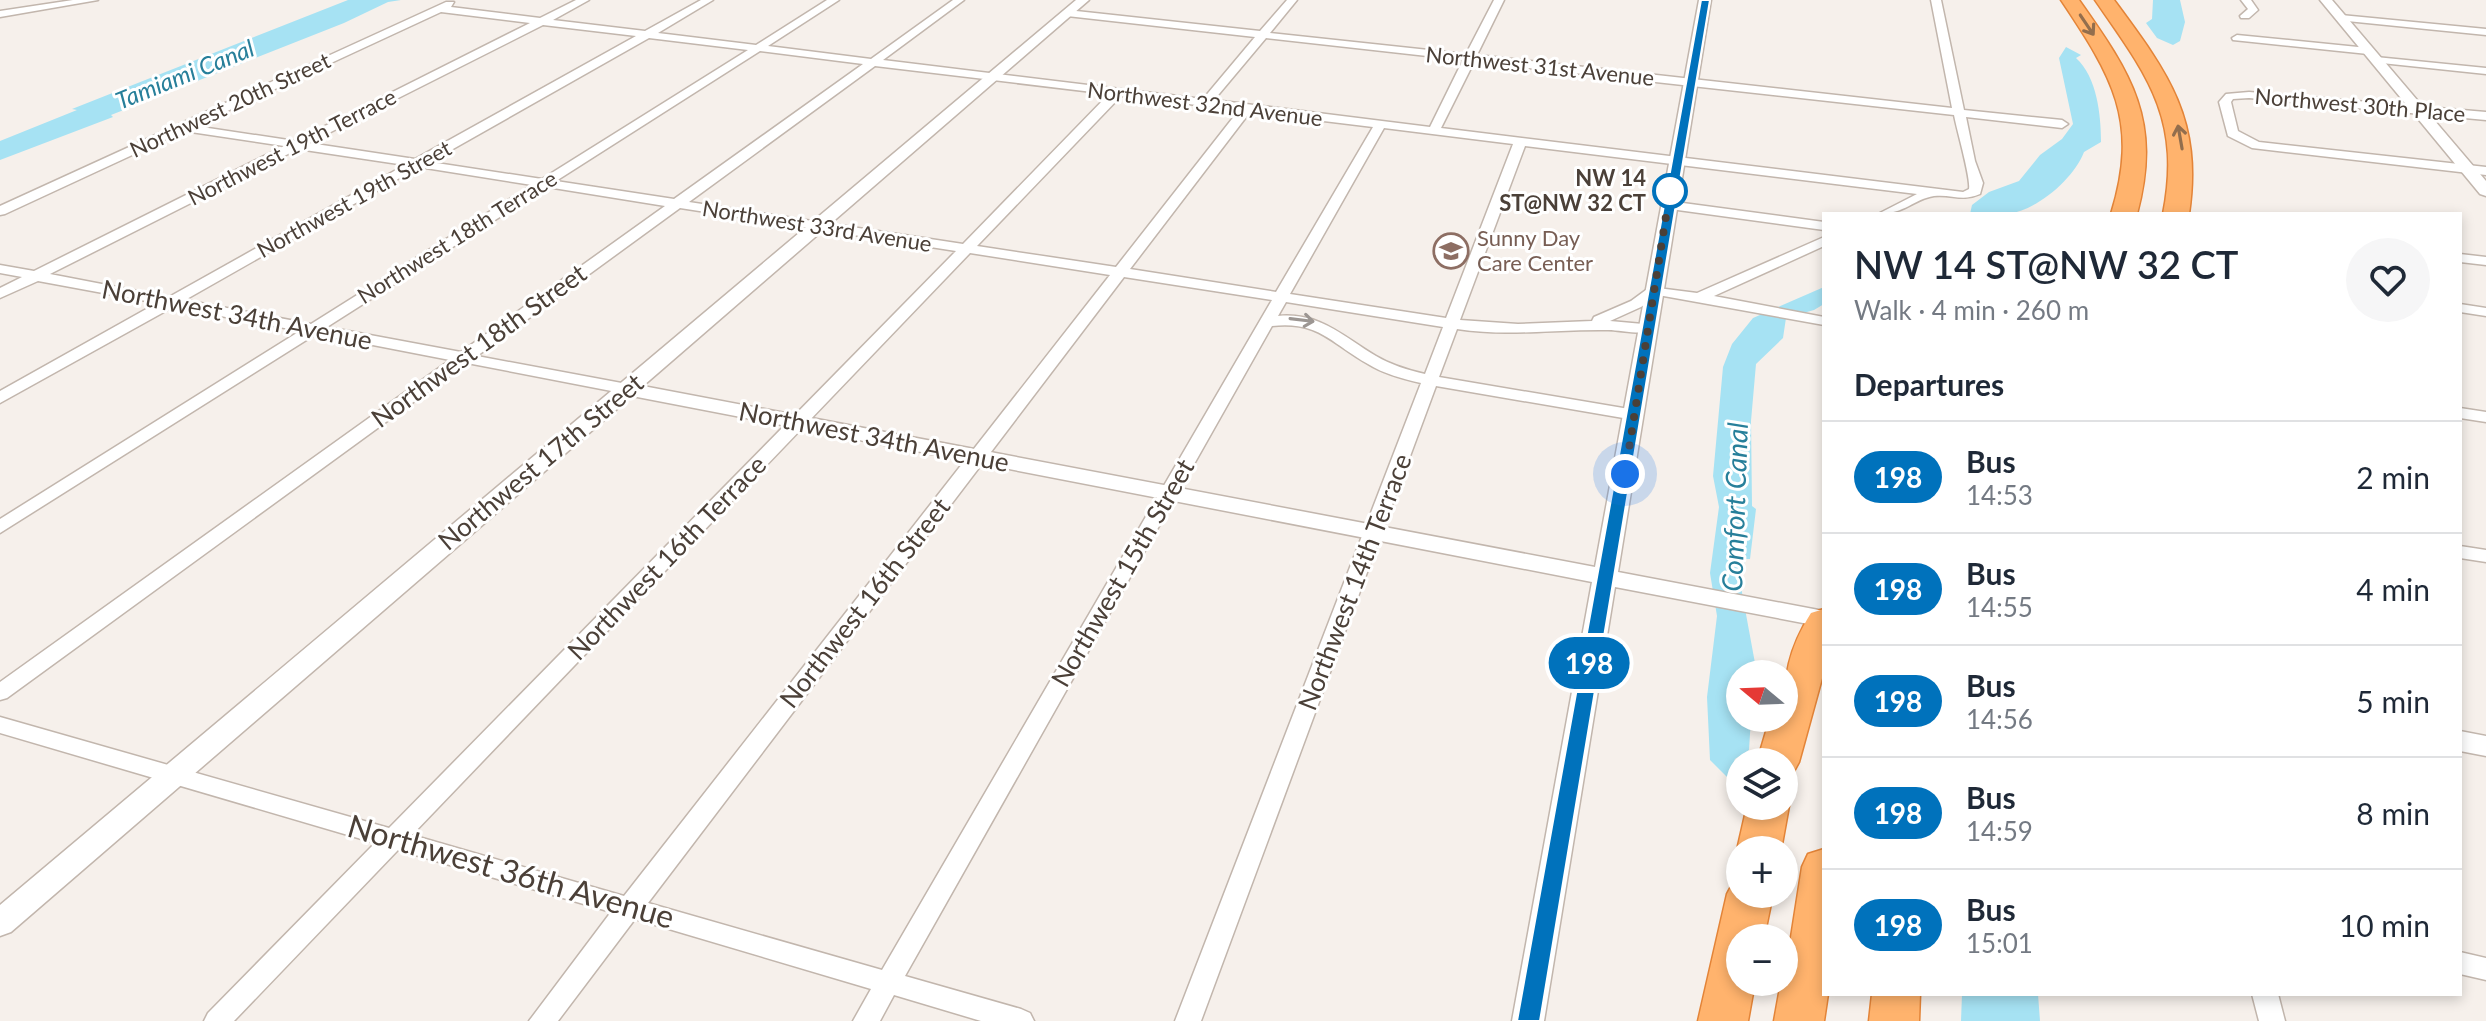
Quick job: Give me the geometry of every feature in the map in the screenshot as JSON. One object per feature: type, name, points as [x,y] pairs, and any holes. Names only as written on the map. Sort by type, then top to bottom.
[{"type":"highway","points":[[2070,0],[2117,70],[2133,112],[2137,156],[2124,212]]},
{"type":"highway","points":[[2104,0],[2146,57],[2173,109],[2183,158],[2176,212]]},
{"type":"highway","points":[[1781,748],[1790,713],[1821,627]]},
{"type":"highway","points":[[1799,1021],[1822,879]]},
{"type":"highway","points":[[1723,1021],[1728,996]]},
{"type":"highway","points":[[1894,1021],[1896,996]]},
{"type":"highway","points":[[1906,996],[1908,1021]]},
{"type":"street","points":[[0,14],[93,0]]},
{"type":"street","name":"Northwest 20th Street","points":[[0,211],[459,0]]},
{"type":"street","name":"Northwest 19th Terrace","points":[[0,294],[584,0]]},
{"type":"street","name":"Northwest 19th Street","points":[[0,398],[708,0]]},
{"type":"street","name":"Northwest 18th Terrace","points":[[0,527],[834,0]]},
{"type":"street","name":"Northwest 18th Street","points":[[0,693],[959,0]]},
{"type":"street","points":[[1205,104],[1292,0]]},
{"type":"street","points":[[1433,132],[1499,0]]},
{"type":"street","points":[[1528,1021],[1705,0]]},
{"type":"street","points":[[1936,0],[1959,113]]},
{"type":"street","points":[[2245,16],[2253,10],[2246,0]]},
{"type":"street","points":[[2326,0],[2486,191]]},
{"type":"street","name":"Northwest 31st Avenue","points":[[1075,7],[1262,35],[2062,124]]},
{"type":"street","name":"Northwest 17th Street","points":[[0,923],[1075,7]]},
{"type":"street","name":"Northwest 32nd Avenue","points":[[440,9],[1930,193],[1971,195],[1977,183],[1959,113]]},
{"type":"street","points":[[2341,18],[2486,32]]},
{"type":"street","points":[[2237,38],[2486,71]]},
{"type":"street","name":"Northwest 16th Terrace","points":[[217,1021],[1117,93]]},
{"type":"street","name":"Northwest 30th Place","points":[[2467,169],[2270,148],[2244,141],[2232,133],[2225,99],[2234,95],[2486,116]]},
{"type":"street","name":"Northwest 16th Street","points":[[542,1021],[1246,109]]},
{"type":"street","name":"Northwest 15th Street","points":[[866,1021],[1379,126]]},
{"type":"street","name":"Northwest 33rd Avenue","points":[[182,127],[1453,324],[1522,330],[1589,323]]},
{"type":"street","name":"Northwest 14th Terrace","points":[[1188,1021],[1520,143]]},
{"type":"street","points":[[2467,169],[2486,171]]},
{"type":"street","points":[[1889,188],[1899,195],[1905,205]]},
{"type":"street","points":[[1889,212],[1930,193]]},
{"type":"street","points":[[1668,205],[1822,226]]},
{"type":"street","points":[[1701,297],[1822,242]]},
{"type":"street","points":[[2462,258],[2486,261]]},
{"type":"street","name":"Northwest 34th Avenue","points":[[0,269],[1710,597],[1821,627]]},
{"type":"street","points":[[1589,323],[1628,308],[1655,290],[1822,321]]},
{"type":"street","points":[[1335,331],[1348,308]]},
{"type":"street","points":[[2462,308],[2486,312]]},
{"type":"street","points":[[1267,322],[1307,319],[1335,331],[1342,341],[1369,360],[1431,381],[1635,415]]},
{"type":"street","points":[[1589,323],[1649,328]]},
{"type":"street","points":[[2462,413],[2486,417]]},
{"type":"street","points":[[2462,552],[2486,556]]},
{"type":"street","name":"Northwest 36th Avenue","points":[[0,725],[1021,1021]]},
{"type":"street","points":[[2462,741],[2486,746]]},
{"type":"street","points":[[2462,963],[2486,969]]},
{"type":"street","points":[[2266,996],[2272,1021]]},
{"type":"water","name":"Tamiami Canal","points":[[348,0],[401,0],[388,2],[344,23],[0,160],[0,141],[77,110],[72,109]]},
{"type":"water","points":[[2153,0],[2180,0],[2185,22],[2180,41],[2173,45],[2157,38],[2146,23],[2152,19]]},
{"type":"water","points":[[2066,47],[2081,55],[2076,58],[2093,86],[2099,109],[2101,142],[2084,152],[2064,182],[2032,206],[2016,212],[1970,212],[1972,205],[1989,192],[2019,181],[2040,155],[2062,139],[2073,124],[2059,58]]},
{"type":"water","name":"Comfort Canal","points":[[1822,288],[1822,305],[1786,318],[1783,338],[1756,364],[1751,421],[1752,506],[1756,509],[1750,559],[1745,559],[1741,587],[1754,660],[1726,660],[1726,732],[1750,732],[1749,748],[1726,748],[1726,776],[1710,760],[1707,697],[1717,616],[1710,573],[1719,507],[1713,476],[1723,367],[1732,344],[1753,318]]},
{"type":"water","points":[[1962,996],[2038,996],[2040,1021],[1961,1021]]},
{"type":"bus line","name":"198","points":[[1528,1021],[1705,0]]},
{"type":"place","name":"NW 14 ST@NW 32 CT","points":[[1670,191]]},
{"type":"place","name":"Sunny Day Care Center","points":[[1451,251]]},
{"type":"route","points":[[1625,474],[1670,191]]}]
